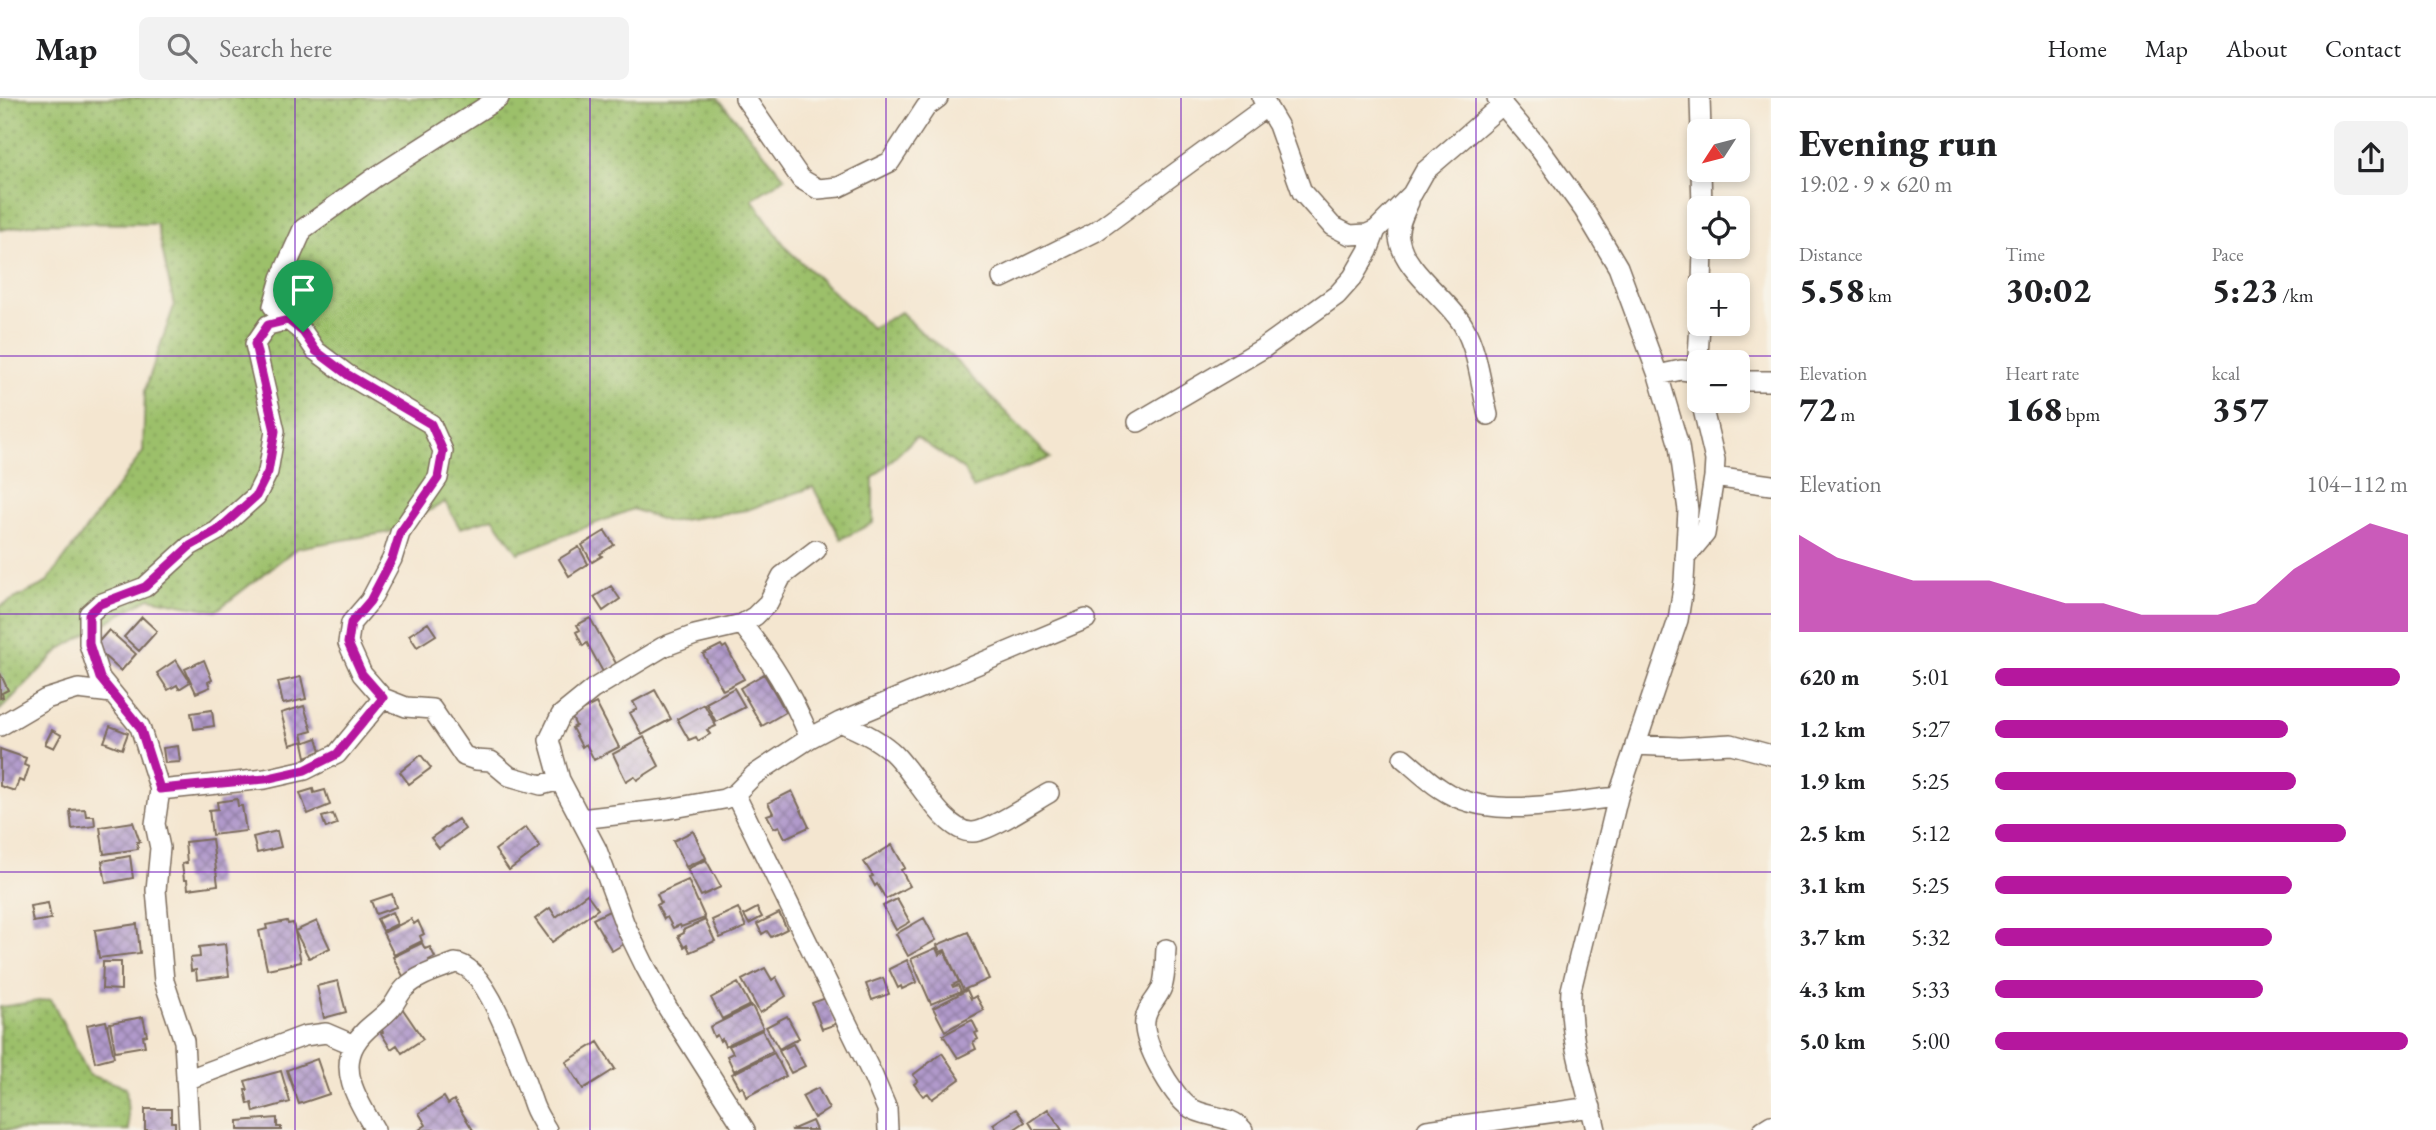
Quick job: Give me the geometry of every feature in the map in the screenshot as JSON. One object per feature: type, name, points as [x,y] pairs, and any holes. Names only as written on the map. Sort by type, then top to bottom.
[{"type":"street","points":[[499,98],[374,178],[303,229],[281,278],[273,306],[303,332],[316,351],[348,375],[431,424],[443,451],[438,478],[400,533],[392,559],[370,601],[351,623],[348,643],[362,674],[383,698],[406,707],[432,709],[464,756],[491,761],[509,776],[541,785],[560,780]]},
{"type":"street","points":[[745,98],[801,179],[818,189],[839,187],[890,162],[926,107],[938,98]]},
{"type":"street","points":[[1700,98],[1700,119]]},
{"type":"street","points":[[1488,415],[1470,341],[1463,324],[1404,255],[1398,237],[1402,218],[1425,171],[1500,101],[1539,148],[1605,242],[1626,287],[1658,374],[1679,446],[1688,510],[1678,620],[1618,797],[1572,990],[1572,1032],[1596,1130]]},
{"type":"street","points":[[1002,278],[1095,232],[1265,102],[1278,125],[1302,192],[1332,226],[1350,235],[1367,234],[1376,230],[1412,194]]},
{"type":"street","points":[[1138,422],[1262,349],[1337,295],[1363,260],[1376,230]]},
{"type":"street","points":[[189,1130],[184,1041],[164,981],[156,890],[160,848],[155,824],[160,789],[140,727],[100,678],[89,644],[89,614],[100,604],[145,587],[190,546],[217,531],[256,496],[268,472],[275,431],[255,344],[268,325],[288,320]]},
{"type":"street","points":[[1658,374],[1681,370],[1687,373]]},
{"type":"street","points":[[1750,381],[1771,381]]},
{"type":"street","points":[[1685,558],[1705,534],[1714,477],[1715,460],[1703,413]]},
{"type":"street","points":[[1714,477],[1771,485]]},
{"type":"street","points":[[745,1130],[667,1007],[645,966],[625,925],[597,850],[560,780],[549,740],[561,715],[593,688],[663,647],[695,635],[742,624],[755,616],[768,603],[782,576],[816,550]]},
{"type":"street","points":[[580,819],[668,809],[724,799],[735,794],[754,775],[810,738],[840,722],[1086,618]]},
{"type":"street","points":[[742,624],[775,667],[795,702],[810,738]]},
{"type":"street","points":[[0,726],[46,699],[78,689],[112,693]]},
{"type":"street","points":[[160,789],[265,779],[305,770],[337,754],[383,698]]},
{"type":"street","points":[[840,722],[873,738],[893,752],[946,818],[960,830],[974,832],[1049,793]]},
{"type":"street","points":[[1635,745],[1680,747],[1731,744],[1771,755]]},
{"type":"street","points":[[1403,758],[1441,790],[1479,805],[1502,808],[1618,797]]},
{"type":"street","points":[[735,794],[873,1076],[887,1109],[888,1130]]},
{"type":"street","points":[[1166,949],[1162,987],[1144,1022],[1152,1052],[1172,1086],[1191,1109],[1227,1119],[1243,1130]]},
{"type":"street","points":[[375,1130],[352,1085],[350,1068],[354,1045],[373,1023],[390,1010],[406,986],[455,962],[463,963],[484,987],[521,1067],[535,1109],[547,1130]]},
{"type":"street","points":[[186,1080],[304,1036],[326,1033],[354,1045]]},
{"type":"street","points":[[1427,1130],[1591,1107]]},
{"type":"street","points":[[1763,1130],[1771,1125]]},
{"type":"green space","points":[[0,98],[718,98],[785,178],[752,199],[788,250],[872,328],[901,312],[924,335],[945,350],[1050,458],[973,488],[964,470],[916,437],[873,478],[873,523],[841,539],[813,487],[747,510],[668,522],[633,509],[518,553],[493,518],[460,528],[445,502],[390,532],[297,548],[216,611],[149,598],[62,648],[0,710],[0,606],[46,583],[143,452],[145,390],[174,306],[157,224],[41,223],[0,230]]},
{"type":"green space","points":[[51,999],[89,1075],[126,1087],[129,1130],[0,1130],[0,1007]]},
{"type":"building","points":[[605,531],[614,545],[592,562],[582,545]]},
{"type":"building","points":[[579,547],[588,564],[569,576],[559,559]]},
{"type":"building","points":[[611,586],[620,599],[603,611],[594,597]]},
{"type":"building","points":[[142,617],[157,631],[139,651],[124,637]]},
{"type":"building","points":[[590,618],[617,665],[603,672],[587,643],[583,646],[576,632],[580,630],[577,625]]},
{"type":"building","points":[[428,623],[436,635],[417,647],[409,635]]},
{"type":"building","points":[[109,630],[136,654],[121,671],[94,647]]},
{"type":"building","points":[[721,645],[723,648],[726,646],[744,679],[723,690],[703,654]]},
{"type":"building","points":[[176,660],[190,682],[179,689],[177,685],[168,690],[157,673]]},
{"type":"building","points":[[204,660],[212,680],[208,682],[210,687],[196,693],[185,669]]},
{"type":"building","points":[[0,673],[8,690],[2,693],[3,697],[0,698]]},
{"type":"building","points":[[764,674],[786,712],[762,726],[740,688]]},
{"type":"building","points":[[301,677],[306,699],[283,704],[278,682]]},
{"type":"building","points":[[734,688],[745,707],[716,722],[706,703]]},
{"type":"building","points":[[655,690],[671,719],[642,735],[630,713],[637,709],[633,702]]},
{"type":"building","points":[[596,703],[619,747],[594,760],[586,744],[582,747],[572,728],[576,726],[571,716]]},
{"type":"building","points":[[704,704],[716,726],[707,730],[710,734],[698,741],[696,737],[689,740],[677,719]]},
{"type":"building","points":[[304,706],[312,731],[302,734],[304,741],[290,745],[281,713]]},
{"type":"building","points":[[212,710],[214,726],[194,729],[191,713]]},
{"type":"building","points":[[110,726],[128,733],[122,749],[104,742]]},
{"type":"building","points":[[52,730],[61,735],[54,748],[45,744]]},
{"type":"building","points":[[644,737],[659,766],[637,780],[634,776],[626,781],[613,754]]},
{"type":"building","points":[[317,738],[321,751],[306,757],[303,743]]},
{"type":"building","points":[[178,746],[180,762],[165,763],[163,748]]},
{"type":"building","points":[[0,749],[26,758],[24,765],[29,767],[24,782],[19,780],[15,791],[0,786]]},
{"type":"building","points":[[421,755],[431,768],[409,784],[400,772]]},
{"type":"building","points":[[313,789],[314,793],[325,790],[330,805],[308,814],[300,793]]},
{"type":"building","points":[[792,791],[809,827],[785,838],[779,826],[774,828],[767,815],[773,813],[768,803]]},
{"type":"building","points":[[237,799],[238,806],[242,806],[246,831],[212,835],[209,810],[218,809],[217,802]]},
{"type":"building","points":[[85,809],[86,816],[94,816],[95,826],[72,829],[70,810]]},
{"type":"building","points":[[333,814],[337,824],[326,828],[322,817]]},
{"type":"building","points":[[458,819],[465,829],[439,848],[431,838]]},
{"type":"building","points":[[133,822],[140,842],[137,842],[138,849],[104,854],[100,827]]},
{"type":"building","points":[[526,827],[540,847],[509,870],[495,850]]},
{"type":"building","points":[[277,831],[281,847],[257,853],[253,837]]},
{"type":"building","points":[[693,831],[706,858],[686,867],[673,841]]},
{"type":"building","points":[[212,839],[218,885],[188,889],[182,864],[187,863],[185,842]]},
{"type":"building","points":[[892,845],[905,868],[901,870],[910,886],[886,899],[877,884],[875,886],[870,877],[873,876],[864,862]]},
{"type":"building","points":[[130,856],[133,878],[106,883],[102,861]]},
{"type":"building","points":[[706,860],[721,887],[701,896],[687,869]]},
{"type":"building","points":[[688,880],[705,918],[673,928],[667,917],[664,919],[657,905],[661,903],[657,894]]},
{"type":"building","points":[[392,894],[396,907],[376,914],[371,901]]},
{"type":"building","points":[[587,894],[598,909],[552,942],[535,919],[550,908],[556,917]]},
{"type":"building","points":[[897,899],[910,922],[896,930],[883,906]]},
{"type":"building","points":[[48,903],[51,919],[33,922],[30,906]]},
{"type":"building","points":[[738,908],[746,927],[720,938],[712,920]]},
{"type":"building","points":[[757,908],[762,917],[749,924],[744,915]]},
{"type":"building","points":[[609,911],[627,942],[612,951],[593,919]]},
{"type":"building","points":[[392,912],[397,924],[383,931],[377,919]]},
{"type":"building","points":[[779,913],[787,929],[771,937],[767,931],[762,934],[757,924]]},
{"type":"building","points":[[924,918],[936,940],[908,956],[896,934]]},
{"type":"building","points":[[411,919],[414,924],[418,921],[424,934],[420,936],[422,941],[394,955],[383,933]]},
{"type":"building","points":[[705,920],[715,941],[690,952],[678,936],[684,933],[683,930]]},
{"type":"building","points":[[287,921],[288,924],[293,923],[301,962],[267,969],[259,931],[267,929],[266,925]]},
{"type":"building","points":[[317,921],[330,948],[309,958],[295,931]]},
{"type":"building","points":[[137,924],[140,953],[99,958],[95,930]]},
{"type":"building","points":[[968,932],[989,979],[963,990],[945,950],[940,952],[937,945]]},
{"type":"building","points":[[422,943],[425,949],[430,947],[435,957],[429,960],[432,966],[405,980],[393,957]]},
{"type":"building","points":[[225,944],[229,976],[197,980],[196,970],[191,971],[190,958],[200,957],[199,947]]},
{"type":"building","points":[[936,948],[939,955],[945,952],[959,982],[952,985],[958,985],[961,991],[931,1004],[911,959]]},
{"type":"building","points":[[907,960],[917,982],[902,989],[901,986],[898,988],[889,969]]},
{"type":"building","points":[[103,962],[121,962],[121,990],[102,989]]},
{"type":"building","points":[[765,968],[772,980],[776,977],[786,996],[760,1013],[742,980]]},
{"type":"building","points":[[883,978],[889,994],[872,1000],[866,984]]},
{"type":"building","points":[[338,981],[346,1012],[324,1018],[317,986]]},
{"type":"building","points":[[738,983],[750,1005],[722,1019],[711,998]]},
{"type":"building","points":[[967,990],[971,999],[976,996],[984,1010],[945,1031],[933,1008]]},
{"type":"building","points":[[826,998],[836,1024],[822,1029],[812,1003]]},
{"type":"building","points":[[752,1006],[763,1028],[725,1046],[722,1039],[720,1041],[717,1035],[714,1037],[710,1027]]},
{"type":"building","points":[[402,1008],[423,1039],[402,1053],[397,1045],[391,1049],[378,1024]]},
{"type":"building","points":[[787,1016],[799,1038],[779,1049],[766,1027]]},
{"type":"building","points":[[143,1017],[147,1035],[143,1036],[145,1046],[115,1051],[110,1023]]},
{"type":"building","points":[[972,1020],[978,1032],[975,1033],[978,1039],[973,1042],[976,1049],[958,1058],[943,1035]]},
{"type":"building","points":[[106,1021],[114,1057],[95,1062],[87,1025]]},
{"type":"building","points":[[762,1030],[773,1051],[734,1071],[727,1056],[733,1053],[729,1046]]},
{"type":"building","points":[[598,1042],[615,1069],[583,1089],[566,1062]]},
{"type":"building","points":[[793,1044],[805,1066],[791,1073],[779,1051]]},
{"type":"building","points":[[774,1053],[786,1076],[746,1097],[743,1087],[740,1088],[732,1074]]},
{"type":"building","points":[[942,1053],[960,1079],[932,1099],[928,1093],[923,1096],[914,1084],[918,1081],[913,1075]]},
{"type":"building","points":[[317,1059],[329,1094],[299,1104],[287,1070]]},
{"type":"building","points":[[281,1071],[290,1102],[254,1112],[252,1103],[248,1104],[245,1081]]},
{"type":"building","points":[[818,1088],[829,1109],[814,1118],[802,1096]]},
{"type":"building","points":[[444,1097],[448,1104],[454,1100],[473,1130],[419,1130],[426,1125],[419,1113]]},
{"type":"building","points":[[145,1109],[171,1109],[171,1122],[175,1122],[175,1130],[145,1130]]},
{"type":"building","points":[[1016,1109],[1025,1122],[1013,1130],[997,1130],[993,1124]]},
{"type":"building","points":[[1048,1109],[1062,1130],[1034,1130],[1029,1122]]},
{"type":"building","points":[[277,1118],[277,1127],[281,1127],[281,1130],[238,1130],[238,1121]]},
{"type":"building","points":[[812,1121],[816,1130],[791,1130]]},
{"type":"route","points":[[288,320],[303,332],[316,351],[348,375],[431,424],[443,451],[438,478],[400,533],[392,559],[370,601],[351,623],[348,643],[362,674],[383,698],[337,754],[305,770],[265,779],[160,789],[140,727],[100,678],[89,644],[89,614],[100,604],[145,587],[190,546],[217,531],[256,496],[268,472],[275,431],[255,344],[268,325],[288,320]]}]
